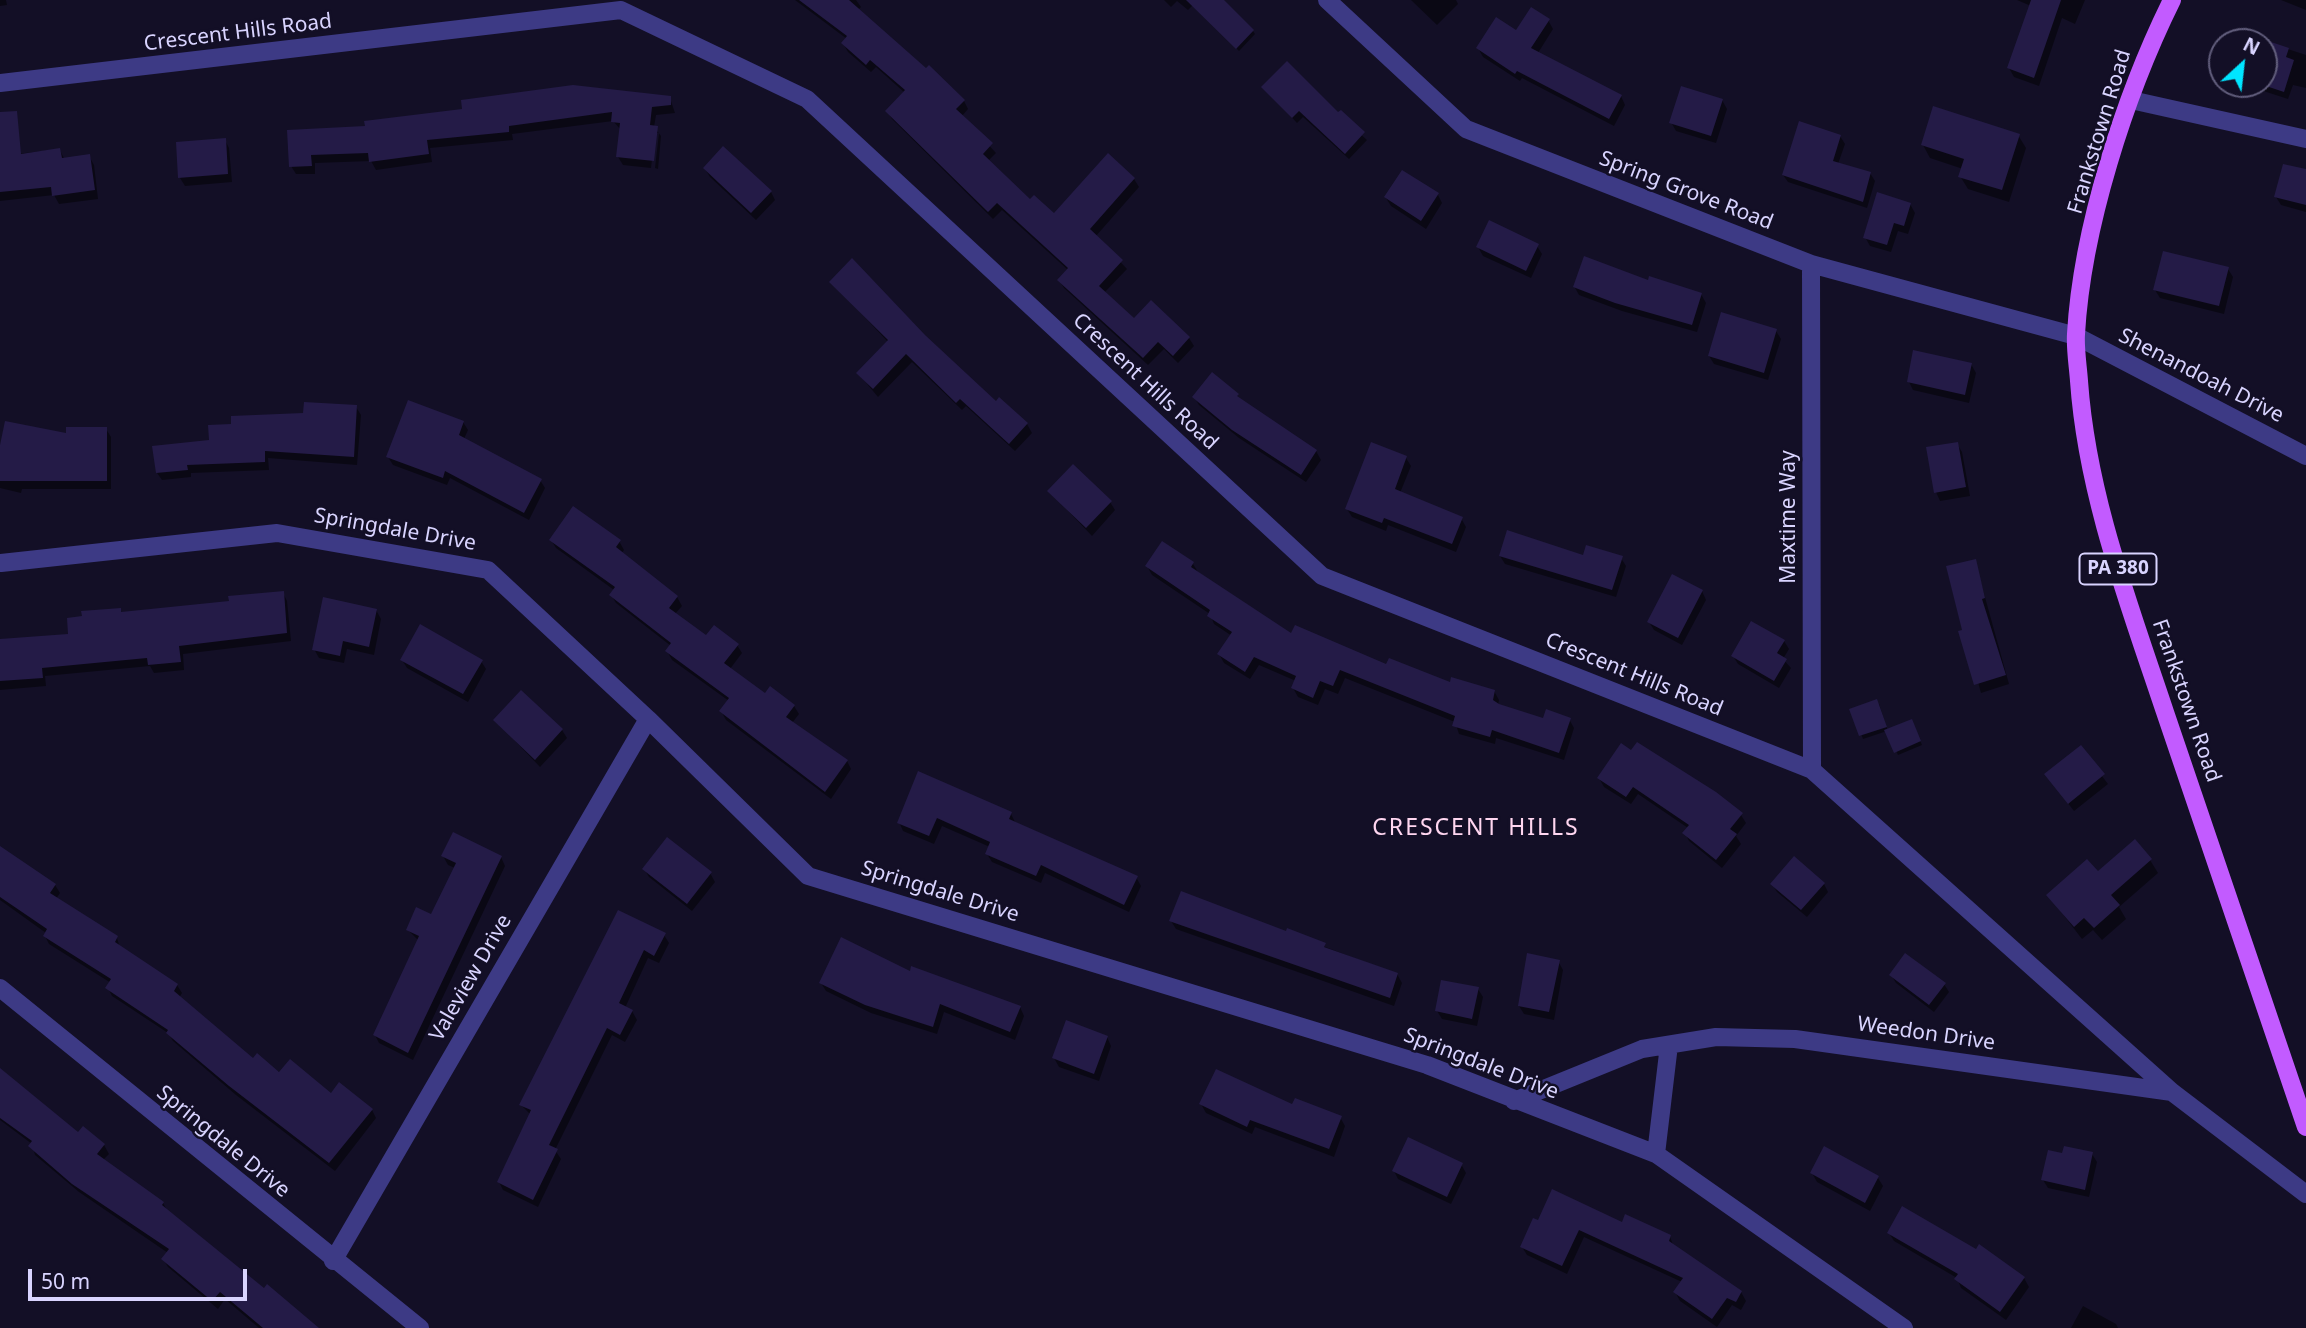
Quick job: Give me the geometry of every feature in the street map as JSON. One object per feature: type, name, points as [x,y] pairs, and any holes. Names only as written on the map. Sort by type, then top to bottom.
[{"type":"main road","name":"Frankstown Road","points":[[2172,0],[2152,40],[2131,100],[2100,201],[2082,279],[2076,336],[2081,415],[2098,501],[2130,607],[2306,1127]]},
{"type":"street","name":"Spring Grove Road","points":[[1327,0],[1465,130],[1811,264],[2076,336]]},
{"type":"street","name":"Crescent Hills Road","points":[[0,83],[621,10],[807,99],[1322,576],[1812,770],[2172,1092]]},
{"type":"street","points":[[2131,100],[2306,139]]},
{"type":"street","name":"Maxtime Way","points":[[1811,264],[1812,770]]},
{"type":"street","name":"Shenandoah Drive","points":[[2076,336],[2306,456]]},
{"type":"street","name":"Springdale Drive","points":[[1,563],[277,533],[488,570],[648,719],[808,876],[1427,1065],[1656,1154],[1904,1328]]},
{"type":"street","name":"Valeview Drive","points":[[333,1261],[648,719]]},
{"type":"street","name":"Springdale Drive","points":[[0,988],[333,1261],[420,1328]]},
{"type":"street","name":"Weedon Drive","points":[[1514,1101],[1642,1049],[1716,1037],[1795,1039],[2172,1092],[2306,1194]]},
{"type":"street","points":[[1656,1154],[1669,1045]]},
{"type":"building","points":[[799,0],[849,0],[926,68],[929,65],[965,100],[956,109],[993,143],[983,154],[1030,199],[1034,195],[1054,213],[1108,153],[1135,178],[1090,229],[1123,260],[1099,286],[1134,318],[1151,300],[1190,337],[1173,356],[1158,342],[1143,358],[1057,280],[1068,268],[997,203],[988,212],[885,111],[905,90],[870,60],[866,65],[841,43],[847,36]]},
{"type":"building","points":[[1186,0],[1224,0],[1254,30],[1236,49]]},
{"type":"building","points":[[2031,0],[2061,0],[2034,78],[2007,68]]},
{"type":"building","points":[[1531,7],[1550,19],[1531,48],[1622,95],[1609,119],[1517,71],[1515,74],[1476,48],[1496,17],[1516,30]]},
{"type":"building","points":[[2278,44],[2289,48],[2286,57],[2294,60],[2284,92],[2278,90]]},
{"type":"building","points":[[1287,61],[1338,112],[1341,110],[1365,132],[1345,154],[1299,111],[1292,118],[1261,87]]},
{"type":"building","points":[[573,85],[671,96],[671,105],[652,107],[650,125],[658,126],[654,161],[616,157],[620,123],[611,122],[612,112],[509,126],[509,132],[427,140],[429,154],[369,162],[368,153],[311,155],[312,166],[289,167],[287,130],[365,126],[364,121],[462,109],[461,100]]},
{"type":"building","points":[[1681,86],[1723,99],[1711,136],[1669,123]]},
{"type":"building","points":[[1933,106],[2020,134],[2002,190],[1958,177],[1964,159],[1921,145]]},
{"type":"building","points":[[17,111],[21,154],[60,148],[62,158],[90,154],[95,190],[52,196],[51,187],[0,192],[0,112]]},
{"type":"building","points":[[1799,121],[1841,135],[1833,161],[1871,172],[1863,202],[1782,175]]},
{"type":"building","points":[[226,138],[228,174],[178,178],[176,142]]},
{"type":"building","points":[[723,146],[772,191],[751,213],[703,168]]},
{"type":"building","points":[[2283,164],[2306,169],[2306,205],[2274,197]]},
{"type":"building","points":[[1402,170],[1439,193],[1421,221],[1384,197]]},
{"type":"building","points":[[1877,192],[1911,203],[1904,226],[1894,223],[1887,245],[1863,238]]},
{"type":"building","points":[[1489,220],[1539,244],[1526,271],[1476,247]]},
{"type":"building","points":[[2163,251],[2229,267],[2219,306],[2153,290]]},
{"type":"building","points":[[1584,256],[1648,280],[1649,276],[1702,293],[1692,325],[1615,303],[1573,287]]},
{"type":"building","points":[[852,258],[925,335],[996,401],[999,397],[1028,423],[1009,444],[960,399],[956,403],[906,354],[873,389],[856,373],[888,340],[829,282]]},
{"type":"building","points":[[1721,312],[1777,329],[1764,373],[1708,356]]},
{"type":"building","points":[[1913,350],[1972,363],[1965,395],[1907,382]]},
{"type":"building","points":[[1212,372],[1239,394],[1237,396],[1317,450],[1301,475],[1232,430],[1192,397]]},
{"type":"building","points":[[408,400],[464,421],[459,435],[542,479],[524,513],[445,471],[443,478],[386,457]]},
{"type":"building","points":[[304,402],[357,405],[354,457],[265,451],[265,462],[187,465],[188,470],[156,473],[152,446],[209,440],[208,425],[231,424],[231,416],[303,413]]},
{"type":"building","points":[[5,421],[66,433],[66,427],[107,427],[107,481],[0,481],[0,445]]},
{"type":"building","points":[[1371,442],[1407,456],[1395,489],[1463,517],[1452,544],[1384,518],[1382,523],[1345,509]]},
{"type":"building","points":[[1958,442],[1966,487],[1934,493],[1926,447]]},
{"type":"building","points":[[1073,464],[1112,501],[1086,528],[1047,491]]},
{"type":"building","points":[[573,506],[621,540],[616,547],[678,596],[669,608],[706,635],[714,625],[739,644],[724,663],[765,693],[770,686],[795,705],[786,717],[848,760],[825,792],[719,711],[729,698],[665,651],[671,643],[609,595],[615,587],[549,540]]},
{"type":"building","points":[[1507,530],[1583,555],[1586,545],[1623,556],[1612,590],[1499,556]]},
{"type":"building","points":[[1162,541],[1194,562],[1191,567],[1291,633],[1295,625],[1386,664],[1389,658],[1450,682],[1451,677],[1495,690],[1493,700],[1499,704],[1543,718],[1546,709],[1571,718],[1559,753],[1492,730],[1490,737],[1452,726],[1455,716],[1340,670],[1333,686],[1320,681],[1313,698],[1291,688],[1296,676],[1254,657],[1245,672],[1217,654],[1232,632],[1207,616],[1210,610],[1145,566]]},
{"type":"building","points":[[1976,559],[1985,598],[1982,599],[2006,675],[1974,685],[1958,631],[1962,630],[1946,566]]},
{"type":"building","points":[[1672,574],[1703,590],[1678,638],[1647,622]]},
{"type":"building","points":[[284,591],[287,633],[179,646],[181,662],[148,665],[147,658],[42,668],[43,678],[0,681],[0,639],[68,634],[67,618],[82,616],[81,611],[121,608],[121,612],[229,601],[228,596]]},
{"type":"building","points":[[323,597],[377,609],[369,647],[343,641],[340,656],[312,650]]},
{"type":"building","points":[[1751,621],[1785,640],[1777,653],[1787,659],[1774,681],[1731,656]]},
{"type":"building","points":[[420,624],[483,660],[463,694],[400,660]]},
{"type":"building","points":[[521,690],[563,729],[535,760],[493,720]]},
{"type":"building","points":[[1877,699],[1887,727],[1859,736],[1849,709]]},
{"type":"building","points":[[1912,719],[1921,741],[1894,753],[1884,730]]},
{"type":"building","points":[[1637,742],[1716,792],[1743,813],[1730,829],[1737,834],[1716,860],[1682,833],[1689,825],[1633,787],[1626,797],[1597,778],[1621,743],[1631,750]]},
{"type":"building","points":[[2081,745],[2105,774],[2068,804],[2044,774]]},
{"type":"building","points":[[918,771],[1012,812],[1009,819],[1138,876],[1124,905],[1041,865],[1036,876],[985,854],[990,842],[937,818],[929,836],[897,823]]},
{"type":"building","points":[[453,832],[502,856],[408,1053],[373,1035],[419,936],[406,930],[416,907],[431,914],[456,863],[441,856]]},
{"type":"building","points":[[667,837],[712,872],[687,904],[642,869]]},
{"type":"building","points":[[2135,839],[2152,859],[2111,895],[2120,905],[2094,928],[2084,918],[2074,927],[2046,895],[2087,859],[2098,871]]},
{"type":"building","points":[[0,846],[56,884],[50,893],[118,936],[115,942],[178,984],[174,991],[253,1058],[257,1053],[279,1072],[290,1059],[331,1093],[339,1082],[373,1109],[329,1163],[229,1086],[166,1033],[168,1030],[105,988],[111,979],[43,936],[47,929],[0,897]]},
{"type":"building","points":[[1794,856],[1825,883],[1801,910],[1770,884]]},
{"type":"building","points":[[1181,891],[1286,931],[1287,928],[1326,943],[1324,947],[1398,973],[1390,998],[1169,921]]},
{"type":"building","points":[[618,910],[666,933],[654,956],[644,950],[619,1003],[633,1010],[620,1035],[607,1028],[549,1145],[558,1149],[533,1200],[497,1182],[531,1110],[519,1105]]},
{"type":"building","points":[[841,937],[910,971],[911,966],[1021,1006],[1010,1032],[940,1004],[933,1027],[865,1005],[819,983]]},
{"type":"building","points":[[1527,953],[1560,960],[1549,1012],[1518,1006]]},
{"type":"building","points":[[1905,953],[1946,983],[1929,1005],[1889,975]]},
{"type":"building","points":[[1441,980],[1479,987],[1472,1019],[1435,1011]]},
{"type":"building","points":[[1066,1020],[1108,1036],[1094,1074],[1052,1058]]},
{"type":"building","points":[[0,1068],[78,1132],[83,1126],[105,1144],[97,1154],[164,1202],[162,1205],[264,1288],[267,1284],[319,1328],[263,1328],[220,1292],[212,1301],[161,1259],[169,1249],[72,1184],[28,1146],[32,1141],[0,1118]]},
{"type":"building","points":[[1216,1069],[1292,1104],[1295,1098],[1342,1116],[1329,1149],[1250,1120],[1247,1127],[1199,1104]]},
{"type":"building","points":[[1408,1137],[1463,1163],[1447,1197],[1392,1171]]},
{"type":"building","points":[[1824,1146],[1879,1176],[1865,1203],[1810,1173]]},
{"type":"building","points":[[2064,1146],[2093,1152],[2085,1190],[2041,1180],[2048,1150],[2062,1153]]},
{"type":"building","points":[[1552,1189],[1622,1222],[1625,1214],[1671,1235],[1669,1241],[1742,1291],[1736,1302],[1727,1298],[1712,1319],[1673,1292],[1683,1278],[1579,1230],[1562,1266],[1520,1247],[1533,1218],[1538,1220]]},
{"type":"building","points":[[1902,1206],[1976,1249],[1979,1244],[2025,1277],[2000,1312],[1954,1279],[1958,1274],[1887,1233]]},
{"type":"district","name":"CRESCENT HILLS","points":[[1476,828]]}]
